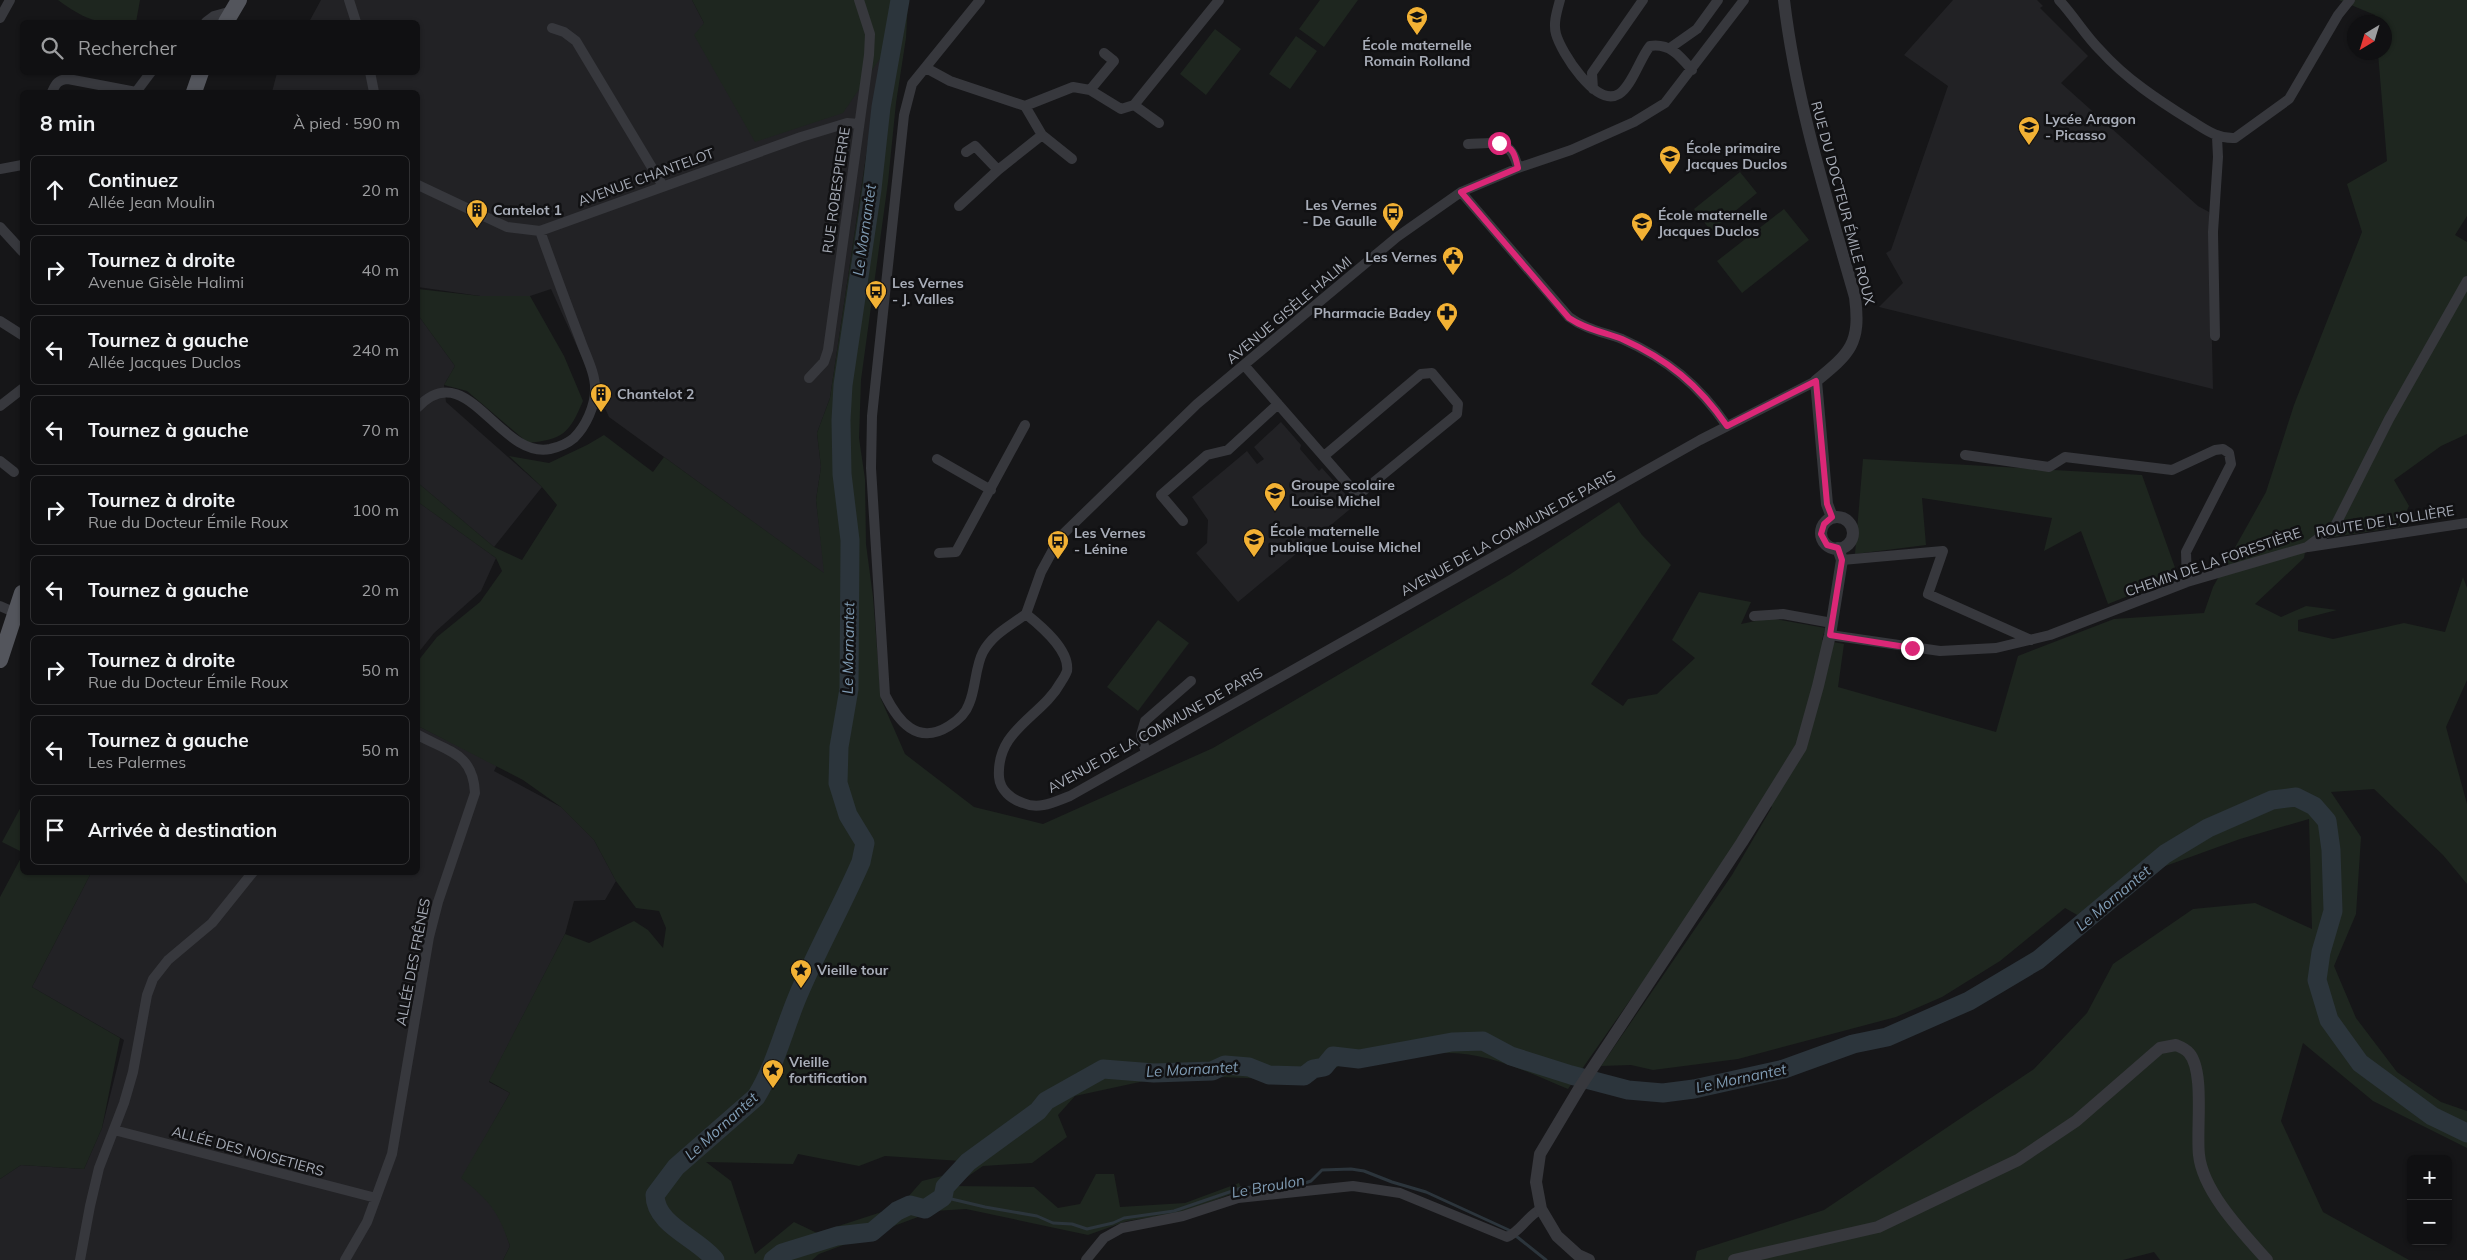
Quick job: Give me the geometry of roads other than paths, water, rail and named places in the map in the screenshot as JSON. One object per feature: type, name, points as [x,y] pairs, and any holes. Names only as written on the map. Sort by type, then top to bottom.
[{"type":"main road","points":[[195,90],[200,75]]},
{"type":"main road","points":[[0,660],[20,600]]},
{"type":"street","points":[[0,18],[10,0]]},
{"type":"street","points":[[349,0],[355,20]]},
{"type":"street","name":"RUE ROBESPIERRE","points":[[809,378],[824,362],[828,350],[860,124],[870,34],[859,0]]},
{"type":"street","points":[[980,0],[912,84],[904,115],[872,416],[871,468],[885,695],[896,718],[918,733],[939,732],[957,720],[969,705],[983,653],[995,635],[1026,614]]},
{"type":"street","points":[[926,68],[950,81],[1025,106],[1073,87],[1090,90],[1121,108],[1134,105],[1219,0]]},
{"type":"street","points":[[1560,0],[1555,20],[1556,33],[1566,54],[1593,90],[1606,96],[1619,94],[1627,85],[1650,46],[1659,45],[1670,48],[1692,70]]},
{"type":"street","points":[[1593,90],[1592,73],[1643,0]]},
{"type":"street","points":[[1670,48],[1697,29],[1718,0]]},
{"type":"street","name":"RUE DU DOCTEUR ÉMILE ROUX","points":[[1784,0],[1789,41],[1801,102],[1854,297],[1857,318],[1850,350],[1816,381]]},
{"type":"street","points":[[2059,0],[2099,49],[2125,76],[2168,107],[2217,136],[2235,138],[2289,99],[2338,16],[2350,0]]},
{"type":"street","name":"AVENUE GISÈLE HALIMI","points":[[1026,614],[1041,572],[1060,537],[1197,404],[1397,237],[1461,192],[1518,168],[1571,150],[1634,122],[1665,103],[1744,1]]},
{"type":"street","points":[[209,20],[214,16],[232,11]]},
{"type":"street","points":[[552,28],[564,32],[576,41],[663,186]]},
{"type":"street","points":[[1090,90],[1114,61],[1104,53]]},
{"type":"street","points":[[138,90],[149,75]]},
{"type":"street","points":[[371,75],[374,90]]},
{"type":"street","points":[[53,90],[56,83],[60,80],[68,79],[126,90]]},
{"type":"street","points":[[1134,105],[1159,123]]},
{"type":"street","points":[[1025,106],[1042,134],[1072,159]]},
{"type":"street","name":"AVENUE CHANTELOT","points":[[420,186],[507,226],[540,231],[801,136],[847,123],[860,124]]},
{"type":"street","points":[[959,206],[998,170],[1042,134]]},
{"type":"street","points":[[2215,336],[2212,232],[2218,156],[2217,136]]},
{"type":"street","points":[[1468,144],[1499,143],[1507,146],[1514,154],[1518,168]]},
{"type":"street","points":[[966,152],[975,146],[998,170]]},
{"type":"street","points":[[0,169],[20,165]]},
{"type":"street","points":[[1461,192],[1569,318],[1581,326],[1613,336],[1641,348],[1675,368],[1711,404],[1727,426]]},
{"type":"street","points":[[0,227],[20,249]]},
{"type":"street","points":[[420,405],[425,399],[438,393],[453,392],[468,400],[527,448],[540,451],[562,446],[574,437],[585,422],[592,408],[596,389],[587,359],[540,231]]},
{"type":"street","name":"CHEMIN DE LA FORESTIÈRE","points":[[1754,616],[1783,614],[1831,629],[1912,648],[1963,652],[1996,648],[2050,635],[2187,582],[2307,547],[2335,526],[2389,420],[2467,280]]},
{"type":"street","points":[[0,321],[20,334]]},
{"type":"street","points":[[1244,365],[1353,490],[1363,491],[1457,414],[1458,404],[1432,373],[1421,374],[1324,456]]},
{"type":"street","points":[[1816,381],[1827,504],[1832,517]]},
{"type":"street","name":"AVENUE DE LA COMMUNE DE PARIS","points":[[1026,614],[1063,653],[1067,672],[1057,689],[1009,737],[998,762],[1000,784],[1012,800],[1031,806],[1047,805],[1070,796],[1727,426],[1816,381]]},
{"type":"street","points":[[0,406],[20,391]]},
{"type":"street","points":[[1183,521],[1161,495],[1208,455],[1228,450],[1278,404]]},
{"type":"street","points":[[939,553],[956,552],[1025,425]]},
{"type":"street","points":[[1965,455],[2050,467],[2065,457],[2172,470],[2215,450],[2222,449],[2229,453],[2231,464],[2186,552],[2187,582]]},
{"type":"street","points":[[936,459],[991,490]]},
{"type":"street","points":[[0,461],[14,472]]},
{"type":"street","points":[[1832,517],[1824,524],[1821,534],[1827,545],[1840,554],[1943,551],[1928,594],[2030,640]]},
{"type":"street","points":[[1588,1260],[1578,1255],[1557,1236],[1541,1209],[1536,1182],[1540,1154],[1580,1087],[1742,842],[1801,747],[1831,629],[1840,554],[1848,543],[1852,529],[1844,519],[1832,517]]},
{"type":"street","name":"ROUTE DE L'OLLIÈRE","points":[[2307,547],[2467,523]]},
{"type":"street","points":[[0,606],[16,613]]},
{"type":"street","points":[[1146,752],[1141,736],[1145,721],[1190,681]]},
{"type":"street","name":"ALLÉE DES FRÊNES","points":[[345,1260],[367,1222],[392,1154],[431,928],[475,793],[474,776],[466,760],[420,736]]},
{"type":"street","points":[[80,1260],[94,1187],[133,1072],[146,995],[153,980],[168,960],[212,923],[251,875]]},
{"type":"street","points":[[1734,1260],[1878,1227],[2009,1164],[2076,1121],[2160,1048],[2176,1045],[2190,1053],[2196,1068],[2197,1139],[2204,1178],[2228,1214],[2267,1260]]},
{"type":"street","name":"ALLÉE DES NOISETIERS","points":[[114,1130],[376,1198]]},
{"type":"street","points":[[1086,1260],[1104,1238],[1122,1228],[1183,1216],[1238,1198],[1327,1187],[1353,1186],[1400,1193],[1507,1237],[1514,1233],[1532,1214],[1541,1209]]},
{"type":"waterway","name":"Le Mornantet","points":[[715,1260],[708,1252],[662,1215],[657,1206],[655,1195],[676,1167],[756,1097],[774,1061],[804,981],[861,862],[865,843],[848,815],[838,783],[839,747],[849,689],[850,540],[842,474],[841,420],[843,385],[872,189],[881,107],[900,0]]},
{"type":"waterway","name":"Le Mornantet","points":[[773,1260],[782,1253],[837,1236],[872,1232],[897,1211],[910,1205],[925,1209],[943,1197],[945,1187],[968,1162],[1038,1111],[1046,1101],[1103,1069],[1154,1073],[1212,1071],[1225,1065],[1249,1067],[1269,1075],[1304,1076],[1313,1069],[1324,1067],[1333,1056],[1359,1059],[1452,1042],[1483,1041],[1511,1056],[1571,1075],[1628,1090],[1663,1093],[1694,1089],[1784,1069],[1853,1044],[1887,1037],[1969,1001],[2038,960],[2165,854],[2208,828],[2272,800],[2296,797],[2314,806],[2327,821],[2331,850],[2333,911],[2321,952],[2317,980],[2329,1020],[2360,1063],[2432,1116],[2467,1133]]},
{"type":"waterway","name":"Le Broulon","points":[[943,1197],[1037,1216],[1053,1223],[1072,1224],[1087,1229],[1113,1223],[1124,1218],[1174,1211],[1241,1188],[1305,1183],[1311,1181],[1322,1170],[1351,1169],[1364,1171],[1426,1192],[1511,1231]]},
{"type":"waterway","name":"Le Broulon","points":[[1516,1236],[1546,1260]]},
{"type":"place","name":"École maternelle Romain Rolland","points":[[1417,36]]},
{"type":"place","name":"Lycée Aragon - Picasso","points":[[2029,146]]},
{"type":"place","name":"École primaire Jacques Duclos","points":[[1670,175]]},
{"type":"place","name":"Cantelot 1","points":[[477,229]]},
{"type":"place","name":"Les Vernes - De Gaulle","points":[[1393,232]]},
{"type":"place","name":"École maternelle Jacques Duclos","points":[[1642,242]]},
{"type":"place","name":"Les Vernes","points":[[1453,276]]},
{"type":"place","name":"Les Vernes - J. Valles","points":[[876,310]]},
{"type":"place","name":"Pharmacie Badey","points":[[1447,332]]},
{"type":"place","name":"Chantelot 2","points":[[601,413]]},
{"type":"place","name":"Groupe scolaire Louise Michel","points":[[1275,512]]},
{"type":"place","name":"École maternelle publique Louise Michel","points":[[1254,558]]},
{"type":"place","name":"Les Vernes - Lénine","points":[[1058,560]]},
{"type":"place","name":"Vieille tour","points":[[801,989]]},
{"type":"place","name":"Vieille fortification","points":[[773,1089]]}]
